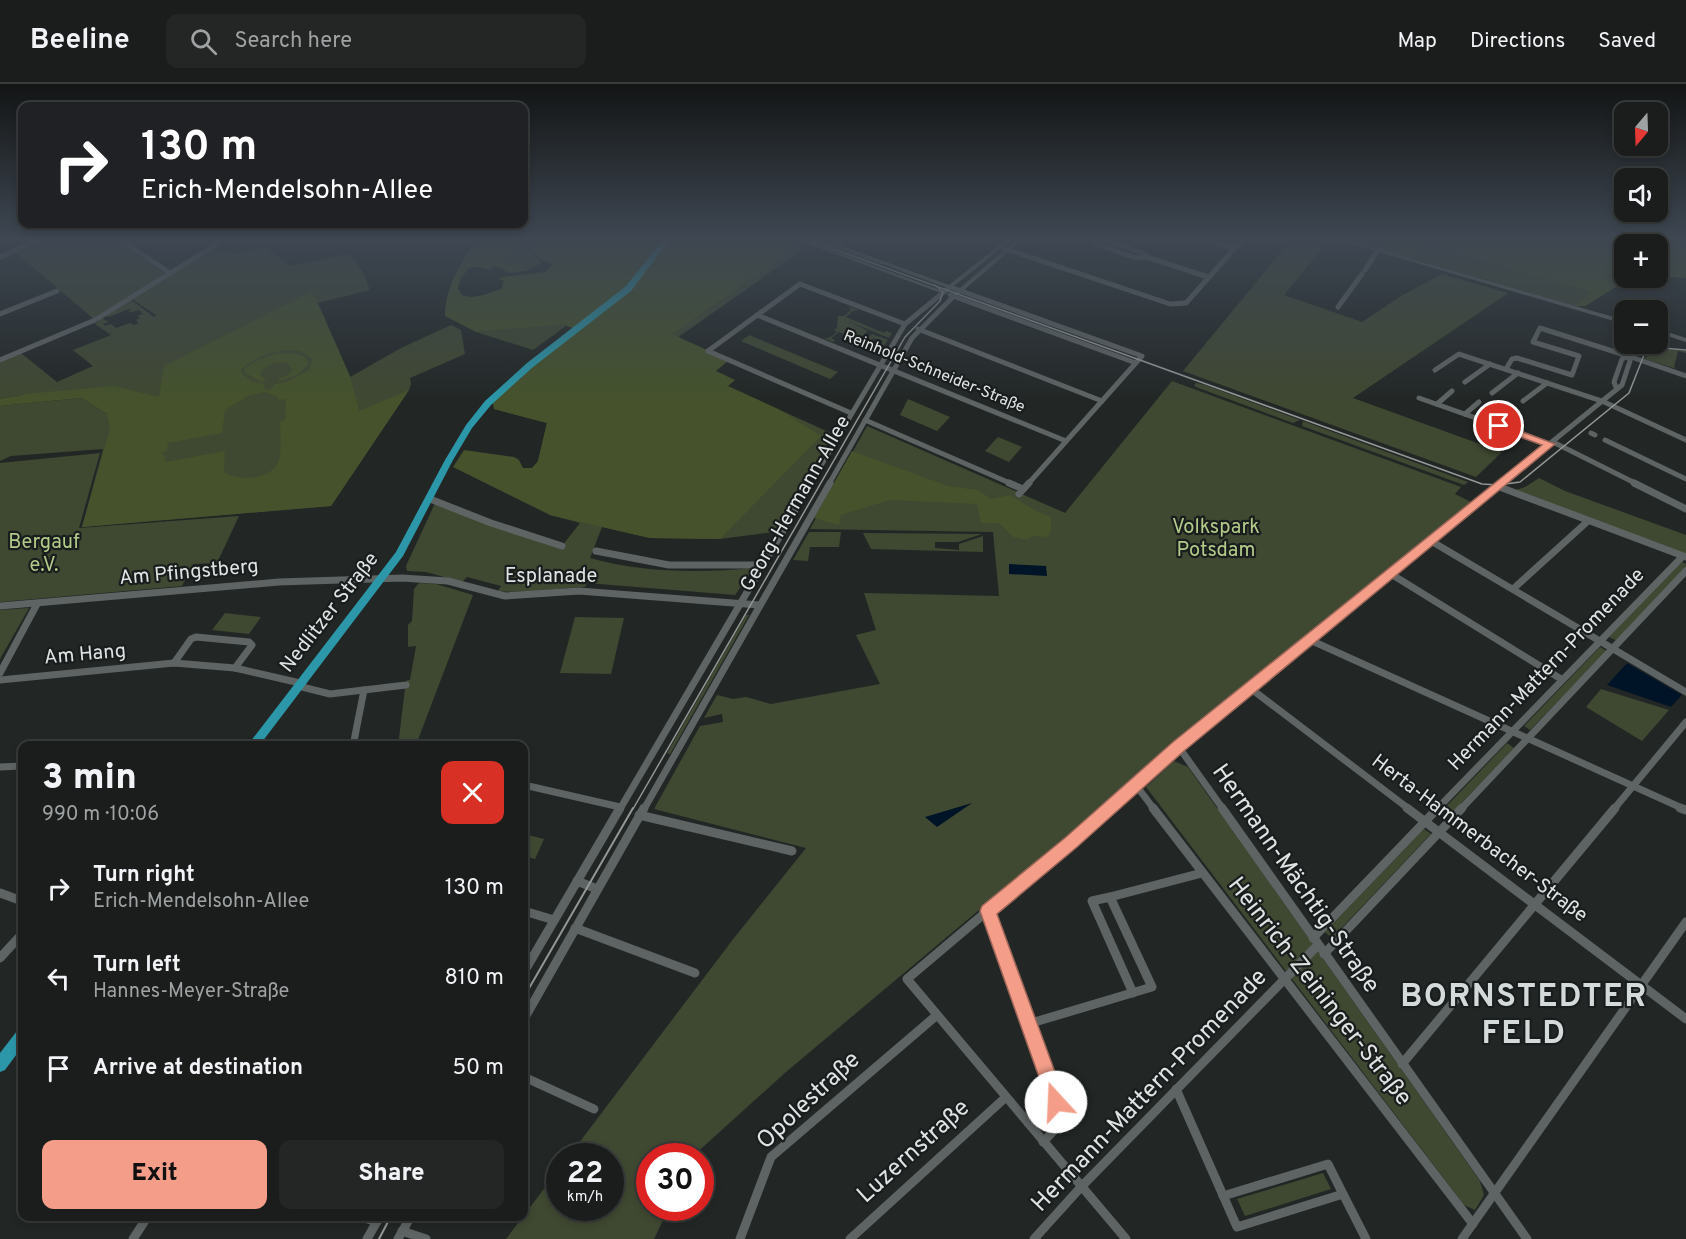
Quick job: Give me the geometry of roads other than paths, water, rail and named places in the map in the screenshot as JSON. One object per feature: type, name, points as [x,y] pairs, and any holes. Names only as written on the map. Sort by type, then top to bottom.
[{"type":"main road","name":"Nedlitzer Straße","points":[[256,741],[406,545],[454,452],[469,427],[488,403],[535,361],[623,293]]},
{"type":"main road","points":[[0,1065],[18,1041]]},
{"type":"street","points":[[0,314],[52,293]]},
{"type":"street","points":[[0,360],[91,322],[138,293]]},
{"type":"street","points":[[788,293],[708,351],[851,413]]},
{"type":"street","points":[[823,293],[905,324]]},
{"type":"street","name":"Georg-Hermann-Allee","points":[[528,965],[879,365],[905,324],[942,293]]},
{"type":"street","points":[[945,293],[1136,363]]},
{"type":"street","name":"Georg-Hermann-Allee","points":[[528,1011],[892,370],[918,329],[958,293]]},
{"type":"street","points":[[865,420],[1021,492],[1142,356],[969,293]]},
{"type":"street","points":[[1137,293],[1180,305],[1186,303],[1195,293]]},
{"type":"street","points":[[1338,307],[1348,293]]},
{"type":"street","points":[[1525,293],[1614,319]]},
{"type":"street","name":"Reinhold-Schneider-Straße","points":[[757,315],[1066,441]]},
{"type":"street","points":[[1506,369],[1512,359],[1517,358],[1572,375],[1579,356],[1533,342],[1540,328],[1686,376]]},
{"type":"street","points":[[918,329],[1102,401]]},
{"type":"street","points":[[1668,334],[1686,340]]},
{"type":"street","points":[[1435,370],[1459,354],[1602,401],[1686,440]]},
{"type":"street","points":[[1126,1239],[908,979],[1071,842],[1178,746],[1551,443],[1616,387],[1622,385],[1630,361],[1628,356]]},
{"type":"street","points":[[1465,382],[1491,364]]},
{"type":"street","points":[[1492,393],[1518,373]]},
{"type":"street","points":[[1523,401],[1547,383]]},
{"type":"street","points":[[1437,404],[1452,391]]},
{"type":"street","points":[[1419,398],[1551,443],[1686,509]]},
{"type":"street","points":[[1465,414],[1479,402]]},
{"type":"street","points":[[1605,440],[1686,479]]},
{"type":"street","points":[[1497,486],[1684,557]]},
{"type":"street","points":[[430,499],[492,524],[562,546]]},
{"type":"street","points":[[1513,589],[1588,521]]},
{"type":"street","points":[[1431,541],[1686,692]]},
{"type":"street","name":"Georg-Hermann-Allee","points":[[596,551],[669,565],[762,565]]},
{"type":"street","name":"Hermann-Mattern-Promenade","points":[[1034,1239],[1176,1089],[1285,980],[1316,941],[1511,731],[1684,557]]},
{"type":"street","name":"Hermann-Mattern-Promenade","points":[[1324,954],[1686,571]]},
{"type":"street","points":[[1391,574],[1561,679]]},
{"type":"street","name":"Esplanade","points":[[382,579],[448,581],[511,596],[579,591],[759,605]]},
{"type":"street","name":"Am Pfingstberg","points":[[0,606],[279,582],[382,579]]},
{"type":"street","points":[[0,673],[37,604]]},
{"type":"street","points":[[174,663],[191,639],[196,637],[249,642],[252,645],[235,668]]},
{"type":"street","points":[[1310,639],[1686,810]]},
{"type":"street","name":"Am Hang","points":[[0,680],[174,663],[235,668],[330,694],[406,685]]},
{"type":"street","name":"Herta-Hammerbacher-Straße","points":[[1250,688],[1686,1019]]},
{"type":"street","points":[[354,741],[364,690]]},
{"type":"street","points":[[1402,1064],[1686,722]]},
{"type":"street","name":"Hermann-Mächtig-Straße","points":[[1178,746],[1527,1239]]},
{"type":"street","points":[[0,767],[18,766]]},
{"type":"street","name":"Heinrich-Zeininger-Straße","points":[[1135,784],[1473,1224]]},
{"type":"street","points":[[528,786],[620,807]]},
{"type":"street","points":[[639,815],[792,851]]},
{"type":"street","points":[[1133,993],[1092,902],[1203,873]]},
{"type":"street","points":[[577,881],[597,889]]},
{"type":"street","points":[[0,893],[18,900]]},
{"type":"street","points":[[1028,1024],[1152,987],[1110,897]]},
{"type":"street","points":[[988,911],[1063,1121],[1043,1142]]},
{"type":"street","points":[[528,913],[554,920]]},
{"type":"street","points":[[1462,1239],[1686,922]]},
{"type":"street","points":[[575,928],[695,974]]},
{"type":"street","points":[[0,958],[18,938]]},
{"type":"street","name":"Opolestraße","points":[[740,1239],[771,1157],[937,1015]]},
{"type":"street","points":[[528,1079],[594,1109]]},
{"type":"street","points":[[1176,1089],[1237,1227],[1344,1194]]},
{"type":"street","name":"Luzernstraße","points":[[850,1239],[1006,1097]]},
{"type":"street","points":[[1224,1196],[1328,1164],[1366,1239]]},
{"type":"street","points":[[134,1239],[145,1221]]},
{"type":"street","points":[[367,1239],[377,1221]]},
{"type":"street","points":[[408,1221],[400,1235],[426,1239]]},
{"type":"water","points":[[1009,564],[1046,566],[1047,576],[1009,574]]},
{"type":"water","points":[[1627,663],[1682,695],[1671,707],[1607,685]]},
{"type":"water","points":[[972,803],[937,827],[925,817]]},
{"type":"tram line","points":[[633,809],[905,337],[940,301],[943,293]]},
{"type":"tram line","points":[[955,293],[1482,484],[1498,485],[1520,482],[1629,393],[1644,355],[1663,348],[1686,350]]},
{"type":"tram line","points":[[528,990],[633,808]]},
{"type":"tram line","points":[[379,1239],[388,1221]]},
{"type":"district","name":"BORNSTEDTER FELD","points":[[1524,1016]]},
{"type":"park label","name":"Volkspark Potsdam","points":[[1216,540]]},
{"type":"park label","name":"Bergauf e.V.","points":[[44,554]]}]
